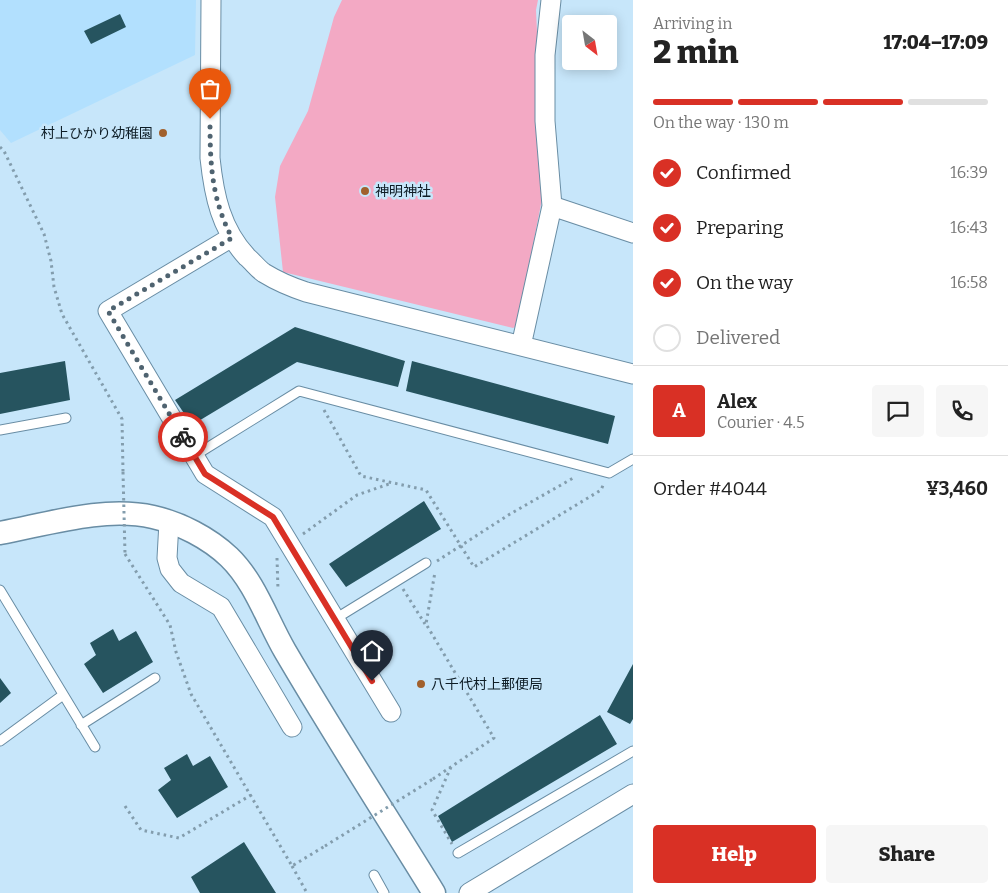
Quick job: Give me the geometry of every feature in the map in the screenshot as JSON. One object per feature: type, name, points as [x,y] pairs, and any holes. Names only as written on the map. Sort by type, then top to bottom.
[{"type":"street","points":[[211,0],[210,158],[212,183],[218,208],[232,238],[262,272],[282,284],[306,292],[633,374]]},
{"type":"street","points":[[521,346],[552,206],[545,121],[544,55],[551,0]]},
{"type":"street","points":[[552,206],[633,233]]},
{"type":"street","points":[[232,238],[108,311],[205,474],[273,517],[391,712]]},
{"type":"street","points":[[0,533],[91,515],[134,514],[169,522],[188,529],[212,543],[230,557],[246,578],[285,650],[434,893]]},
{"type":"street","points":[[169,522],[166,558],[170,569],[180,583],[221,607],[292,727]]},
{"type":"street","points":[[469,893],[633,794]]},
{"type":"lane","points":[[194,456],[299,391],[609,473],[633,459]]},
{"type":"lane","points":[[0,430],[66,418]]},
{"type":"lane","points":[[335,619],[426,563]]},
{"type":"lane","points":[[0,590],[95,747]]},
{"type":"lane","points":[[81,725],[156,678]]},
{"type":"lane","points":[[0,741],[63,695]]},
{"type":"lane","points":[[458,853],[633,751]]},
{"type":"lane","points":[[374,874],[384,893]]},
{"type":"path","points":[[0,146],[44,234],[52,261],[54,287],[62,314],[122,419],[125,554],[170,625],[176,652],[191,694],[307,893]]},
{"type":"path","points":[[315,395],[361,476],[426,490],[474,567],[601,490],[609,473]]},
{"type":"path","points":[[437,562],[510,514],[590,468]]},
{"type":"path","points":[[289,544],[357,495],[392,482]]},
{"type":"path","points":[[426,624],[435,571]]},
{"type":"path","points":[[292,866],[452,767],[494,738],[426,624],[397,581]]},
{"type":"path","points":[[452,767],[432,810],[458,853]]},
{"type":"path","points":[[124,806],[142,830],[179,838],[251,795]]},
{"type":"shaded area","points":[[0,0],[196,0],[195,55],[11,143],[0,130]]},
{"type":"shaded area","points":[[342,0],[538,0],[536,10],[544,189],[517,326],[513,328],[283,272],[275,197],[280,166],[308,111],[334,17]]},
{"type":"building","points":[[120,14],[126,27],[91,44],[84,31]]},
{"type":"building","points":[[295,327],[405,361],[398,387],[297,362],[192,425],[175,400]]},
{"type":"building","points":[[65,361],[70,400],[0,414],[0,373]]},
{"type":"building","points":[[412,361],[615,416],[608,444],[406,391]]},
{"type":"building","points":[[424,501],[441,529],[346,587],[329,564]]},
{"type":"building","points":[[113,629],[119,641],[136,631],[153,662],[103,693],[84,664],[96,655],[90,643]]},
{"type":"building","points":[[633,664],[633,719],[630,724],[607,712]]},
{"type":"building","points":[[0,678],[11,693],[0,703]]},
{"type":"building","points":[[600,715],[617,744],[452,842],[438,816]]},
{"type":"building","points":[[187,754],[193,766],[210,756],[228,787],[177,818],[158,790],[171,780],[164,768]]},
{"type":"building","points":[[244,842],[276,893],[200,893],[191,877]]},
{"type":"way so far","points":[[183,437],[108,311],[232,238],[218,208],[212,183],[210,119]]},
{"type":"place","name":"村上ひかり幼稚園","points":[[163,133]]},
{"type":"place","name":"神明神社","points":[[365,191]]},
{"type":"place","name":"八千代村上郵便局","points":[[421,684]]},
{"type":"route","points":[[183,437],[205,474],[273,517],[372,681]]}]
